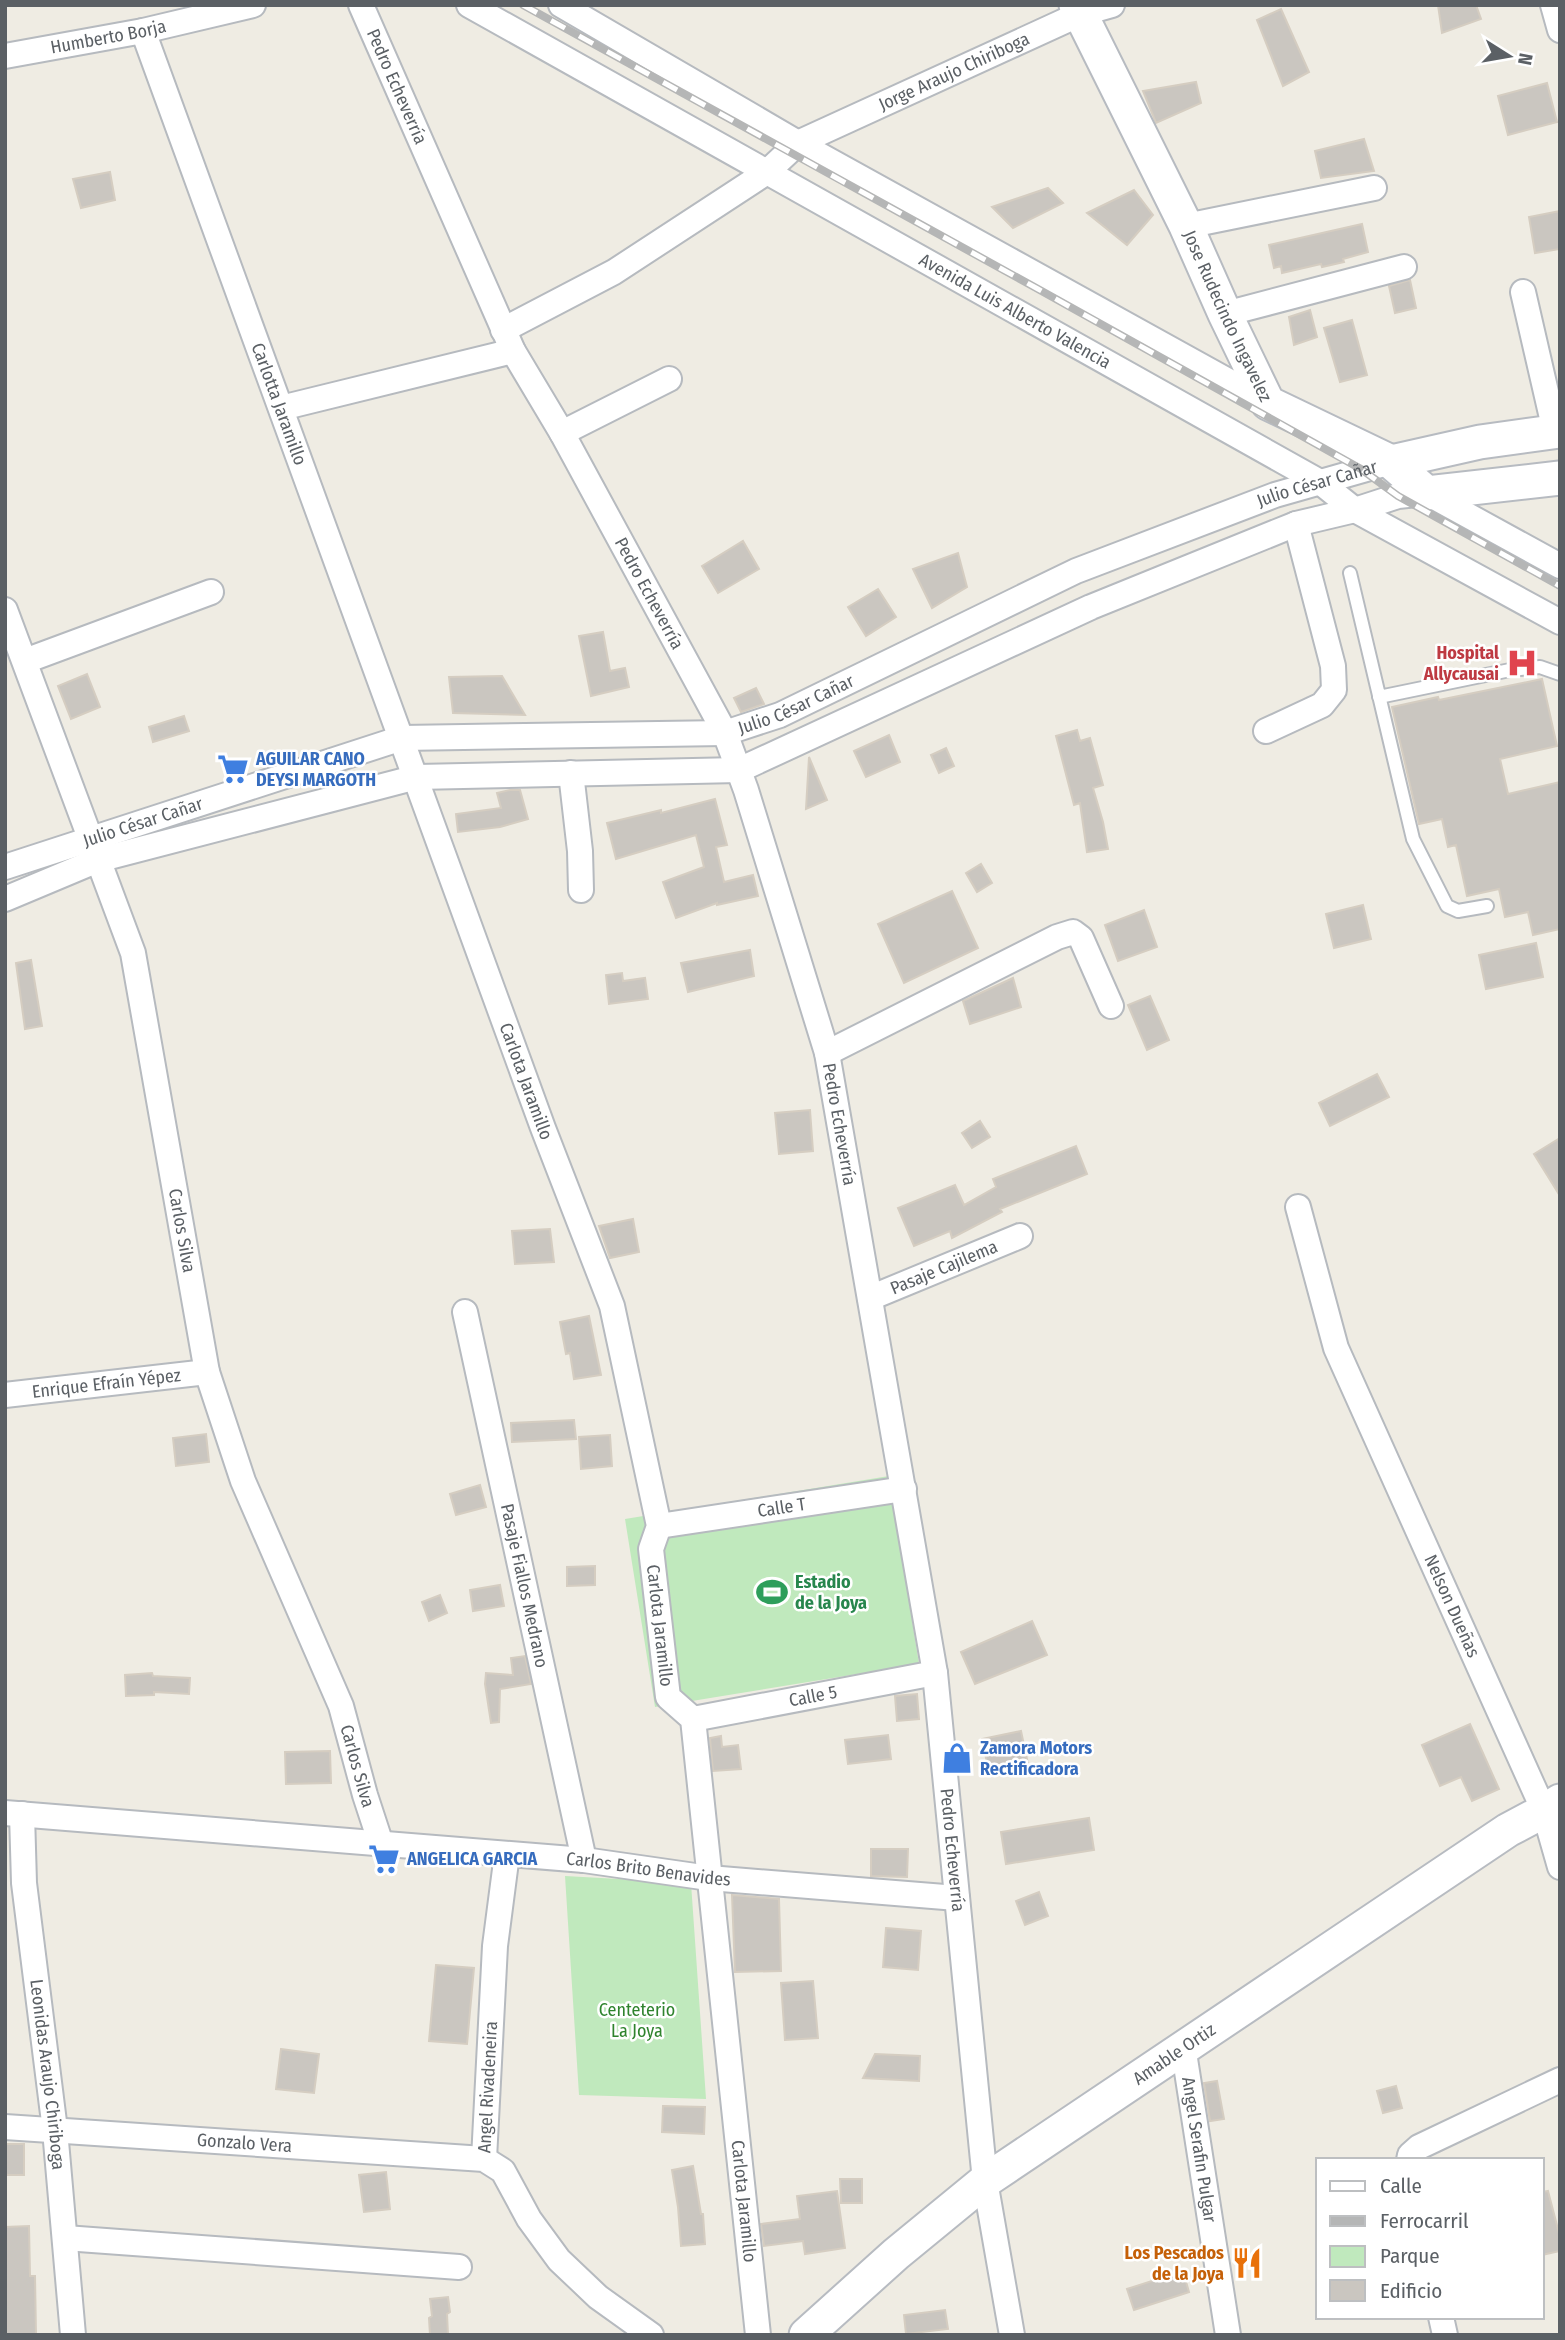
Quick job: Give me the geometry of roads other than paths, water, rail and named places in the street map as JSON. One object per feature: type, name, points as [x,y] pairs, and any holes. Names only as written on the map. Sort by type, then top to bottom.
[{"type":"street","name":"Humberto Borja","points":[[5,56],[144,31],[253,5]]},
{"type":"street","name":"Pedro Echeverría","points":[[361,5],[508,340],[562,433],[725,733],[739,770],[827,1053],[935,1673],[985,2180],[1012,2335]]},
{"type":"street","name":"Avenida Luis Alberto Valencia","points":[[469,5],[1320,482],[1355,510],[1560,622]]},
{"type":"street","points":[[562,5],[798,143],[1268,404]]},
{"type":"street","name":"Jorge Araujo Chiriboga","points":[[281,408],[508,340],[767,172],[798,143],[1078,10],[1112,5]]},
{"type":"street","points":[[1553,5],[1560,30]]},
{"type":"street","name":"Jose Rudecindo Ingavelez","points":[[1078,10],[1186,226],[1268,404],[1391,462],[1427,493],[1560,566]]},
{"type":"street","name":"Carlotta Jaramillo","points":[[144,31],[417,777]]},
{"type":"street","points":[[1186,226],[1374,188]]},
{"type":"street","points":[[1225,314],[1404,267]]},
{"type":"street","points":[[1523,292],[1558,431]]},
{"type":"street","points":[[562,433],[669,379]]},
{"type":"street","name":"Julio César Cañar","points":[[5,899],[94,849],[402,738],[725,733],[780,715],[1076,570],[1263,500],[1391,462],[1480,442],[1558,431]]},
{"type":"street","name":"Julio César Cañar","points":[[5,867],[417,777],[739,770],[1091,607],[1296,524],[1355,510],[1398,496],[1560,478]]},
{"type":"street","points":[[1266,731],[1322,705],[1334,690],[1333,666],[1296,524]]},
{"type":"street","points":[[25,661],[211,592]]},
{"type":"street","name":"Carlos Silva","points":[[5,610],[133,953],[207,1372],[243,1481],[341,1706],[381,1844]]},
{"type":"street","points":[[571,773],[580,851],[580,890]]},
{"type":"street","name":"Carlota Jaramillo","points":[[417,777],[543,1128],[612,1306],[659,1526],[651,1549],[668,1697],[693,1719],[758,2335]]},
{"type":"street","points":[[827,1053],[1058,937],[1073,932],[1081,938],[1111,1006]]},
{"type":"street","name":"Nelson Dueñas","points":[[1298,1207],[1336,1348],[1552,1806],[1560,1867]]},
{"type":"street","name":"Pasaje Cajilema","points":[[870,1298],[1020,1236]]},
{"type":"street","name":"Pasaje Fiallos Medrano","points":[[465,1312],[584,1860]]},
{"type":"street","name":"Enrique Efraín Yépez","points":[[5,1395],[207,1372]]},
{"type":"street","name":"Calle T","points":[[659,1526],[904,1489]]},
{"type":"street","name":"Calle 5","points":[[693,1719],[935,1673]]},
{"type":"street","name":"Amable Ortiz","points":[[806,2335],[896,2254],[985,2180],[1507,1829],[1552,1806]]},
{"type":"street","name":"Carlos Brito Benavides","points":[[14,1814],[584,1860],[709,1878],[957,1898]]},
{"type":"street","name":"Leonidas Araujo Chiriboga","points":[[14,1814],[55,2130],[73,2335]]},
{"type":"street","name":"Angel Rivadeneira","points":[[508,1854],[495,1946],[484,2159],[503,2171],[529,2220],[559,2260],[598,2297],[651,2335]]},
{"type":"street","name":"Angel Serafin Pulgar","points":[[1183,2046],[1228,2335]]},
{"type":"street","points":[[1409,2158],[1419,2147],[1560,2080]]},
{"type":"street","name":"Gonzalo Vera","points":[[5,2127],[484,2159]]},
{"type":"street","points":[[65,2238],[459,2267]]},
{"type":"lane","points":[[1350,573],[1413,839],[1447,906],[1455,910],[1487,906]]},
{"type":"lane","points":[[1379,696],[1510,670],[1540,667],[1560,674]]},
{"type":"railway","points":[[523,5],[1361,469],[1398,496],[1560,586]]},
{"type":"place","name":"Hospital Allycausai","points":[[1522,663]]},
{"type":"place","name":"AGUILAR CANO DEYSI MARGOTH","points":[[233,769]]},
{"type":"place","name":"Estadio de la Joya","points":[[772,1592]]},
{"type":"place","name":"Zamora Motors Rectificadora","points":[[957,1758]]},
{"type":"place","name":"ANGELICA GARCIA","points":[[384,1859]]},
{"type":"place","name":"Los Pescados de la Joya","points":[[1247,2263]]},
{"type":"park label","name":"Centeterio La Joya","points":[[637,2020]]}]
